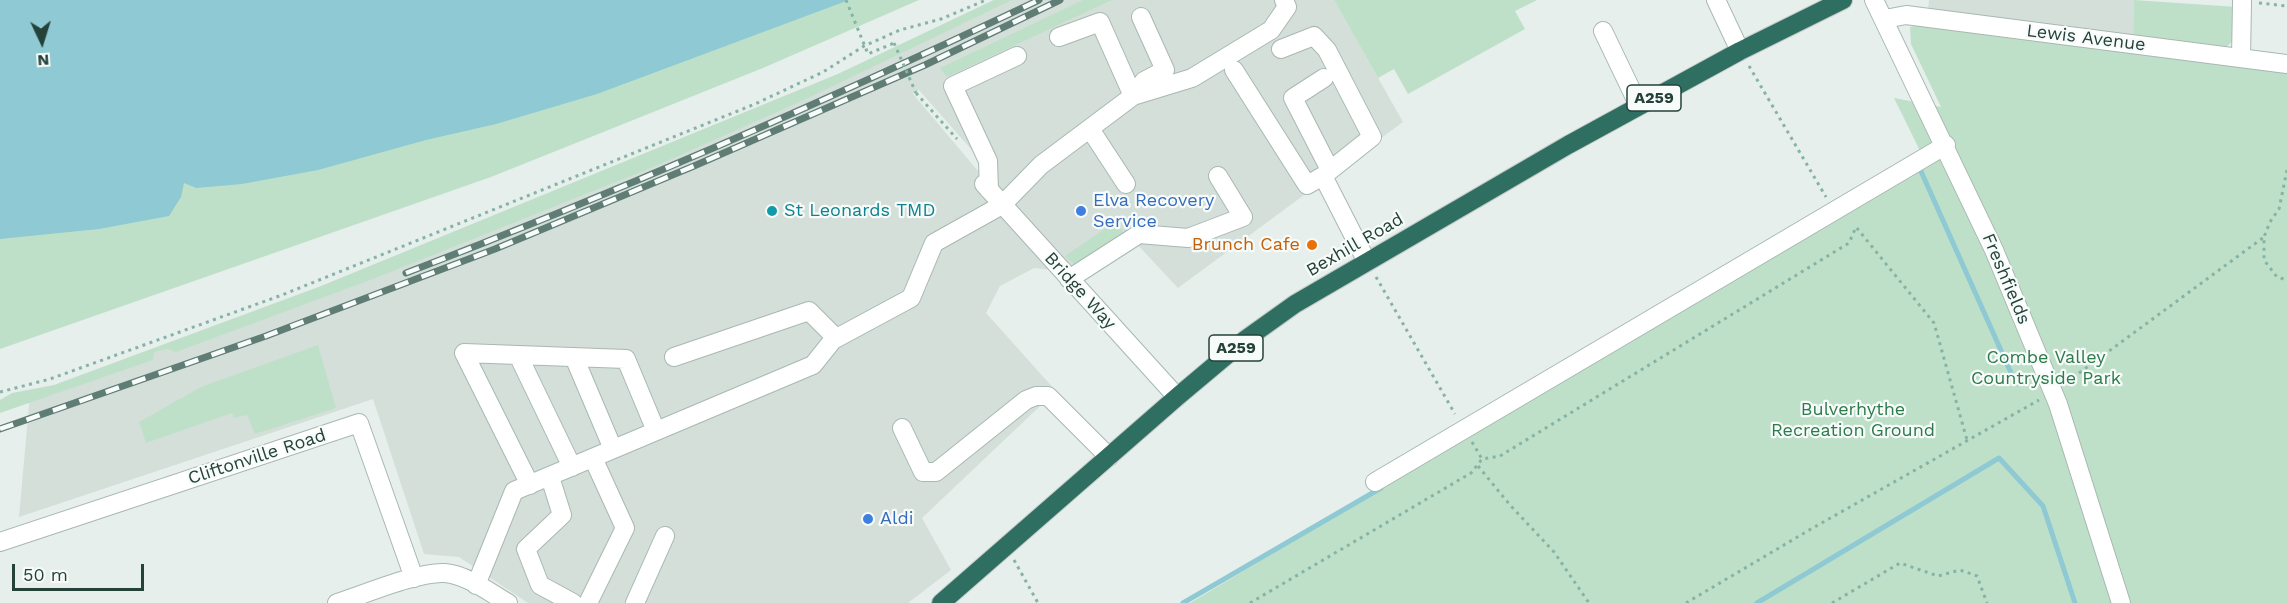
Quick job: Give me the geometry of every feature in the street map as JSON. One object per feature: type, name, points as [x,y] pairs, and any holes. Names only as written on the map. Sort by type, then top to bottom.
[{"type":"highway","name":"Bexhill Road","points":[[941,603],[1246,339],[1294,304],[1568,145],[1740,51],[1843,0]]},
{"type":"street","points":[[1133,96],[1192,78],[1271,30],[1287,7],[1284,0]]},
{"type":"street","points":[[1716,0],[1740,51]]},
{"type":"street","name":"Freshfields","points":[[1874,0],[1946,145],[1994,250],[2053,392],[2121,603]]},
{"type":"street","points":[[2241,58],[2242,2]]},
{"type":"street","name":"Lewis Avenue","points":[[1885,19],[1906,15],[2287,64]]},
{"type":"street","points":[[476,585],[514,491],[813,365],[836,338],[912,298],[934,243],[1002,205],[1041,165],[1133,96],[1144,81],[1165,70],[1141,17]]},
{"type":"street","points":[[1059,38],[1100,22],[1133,96]]},
{"type":"street","points":[[1603,31],[1639,106]]},
{"type":"street","points":[[1234,70],[1307,185],[1327,173],[1372,137],[1327,50],[1314,36],[1281,49]]},
{"type":"street","name":"Bridge Way","points":[[1017,56],[953,86],[988,161],[987,187],[1177,398]]},
{"type":"street","points":[[1324,78],[1293,98],[1367,262]]},
{"type":"street","points":[[1090,129],[1126,184]]},
{"type":"street","points":[[1375,483],[1466,432],[1946,145]]},
{"type":"street","points":[[1069,279],[1139,234],[1188,238],[1243,217],[1218,176]]},
{"type":"street","points":[[674,357],[809,311],[836,338]]},
{"type":"street","points":[[530,485],[464,352],[626,359],[657,431]]},
{"type":"street","points":[[518,355],[572,467]]},
{"type":"street","points":[[574,357],[613,450]]},
{"type":"street","points":[[902,428],[923,471],[936,472],[1026,400],[1035,396],[1048,396],[1109,457]]},
{"type":"street","name":"Cliftonville Road","points":[[0,542],[359,423],[414,578]]},
{"type":"street","points":[[588,603],[625,528],[593,458]]},
{"type":"street","points":[[550,477],[562,515],[526,549],[540,585],[573,603]]},
{"type":"street","points":[[635,603],[665,537]]},
{"type":"street","points":[[337,603],[414,578],[444,573],[466,579],[508,603]]},
{"type":"path","points":[[846,0],[868,54],[894,43],[916,93],[960,143]]},
{"type":"path","points":[[0,392],[50,379],[282,295],[755,104],[823,72],[864,46],[900,30],[941,19],[986,0]]},
{"type":"path","points":[[1740,51],[1834,211]]},
{"type":"path","points":[[2287,170],[2279,209],[2264,237],[2264,260],[2277,277],[2287,280]]},
{"type":"path","points":[[1482,459],[1500,456],[1849,243],[1856,227],[1934,323],[1967,440]]},
{"type":"path","points":[[1686,603],[1811,529],[2053,392],[2264,237]]},
{"type":"path","points":[[1367,262],[1482,459]]},
{"type":"path","points":[[1250,603],[1471,473],[1482,459]]},
{"type":"path","points":[[1478,466],[1510,505],[1554,552],[1589,603]]},
{"type":"path","points":[[1006,546],[1038,603]]},
{"type":"path","points":[[1832,603],[1900,563],[1938,576],[1960,570],[1977,576],[1987,603]]},
{"type":"shaded area","points":[[994,0],[1334,0],[1403,122],[1178,288],[1135,242],[1084,274],[1034,268],[1000,286],[986,313],[1056,391],[922,518],[951,570],[908,603],[528,603],[459,557],[424,554],[373,399],[19,517],[30,394],[286,301],[838,74]],"holes":[[[919,90],[985,165],[978,171],[913,94]]]},
{"type":"shaded area","points":[[1929,0],[2134,0],[2133,36],[1928,10]]},
{"type":"green space","points":[[0,0],[919,0],[763,68],[491,177],[0,349]]},
{"type":"green space","points":[[994,0],[1012,0],[804,100],[656,166],[373,279],[176,352],[167,349],[154,352],[153,360],[0,413],[0,400],[12,393],[54,385],[321,286],[838,74]]},
{"type":"green space","points":[[1083,0],[1112,0],[947,77],[940,68]]},
{"type":"green space","points":[[1334,0],[1537,0],[1515,11],[1525,29],[1408,94],[1394,69],[1378,78]]},
{"type":"green space","points":[[2134,0],[2237,7],[2236,38],[2225,48],[2133,36]]},
{"type":"green space","name":"Combe Valley Countryside Park","points":[[1927,23],[2287,71],[2287,603],[1190,603],[1646,330],[1928,167],[1894,98],[1941,107],[1911,44],[1910,27]]},
{"type":"green space","points":[[1115,222],[1127,237],[1075,265],[1065,256]]},
{"type":"green space","points":[[318,345],[336,408],[255,434],[247,415],[234,418],[232,413],[146,443],[139,422],[201,387]]},
{"type":"water","points":[[0,0],[849,0],[597,94],[496,124],[426,140],[318,170],[242,184],[196,188],[184,183],[181,197],[169,216],[99,229],[0,239]]},
{"type":"waterway","points":[[1915,171],[1920,169],[2016,384]]},
{"type":"waterway","points":[[1757,603],[1999,458],[2043,506],[2075,603]]},
{"type":"waterway","points":[[1183,603],[1381,488]]},
{"type":"railway","points":[[406,273],[566,210],[725,143],[1039,0]]},
{"type":"railway","points":[[0,429],[266,336],[495,249],[694,166],[925,65],[1060,0]]},
{"type":"place","name":"St Leonards TMD","points":[[772,211]]},
{"type":"place","name":"Elva Recovery Service","points":[[1081,211]]},
{"type":"place","name":"Brunch Cafe","points":[[1312,245]]},
{"type":"place","name":"Aldi","points":[[868,519]]},
{"type":"park label","name":"Bulverhythe Recreation Ground","points":[[1853,420]]}]
